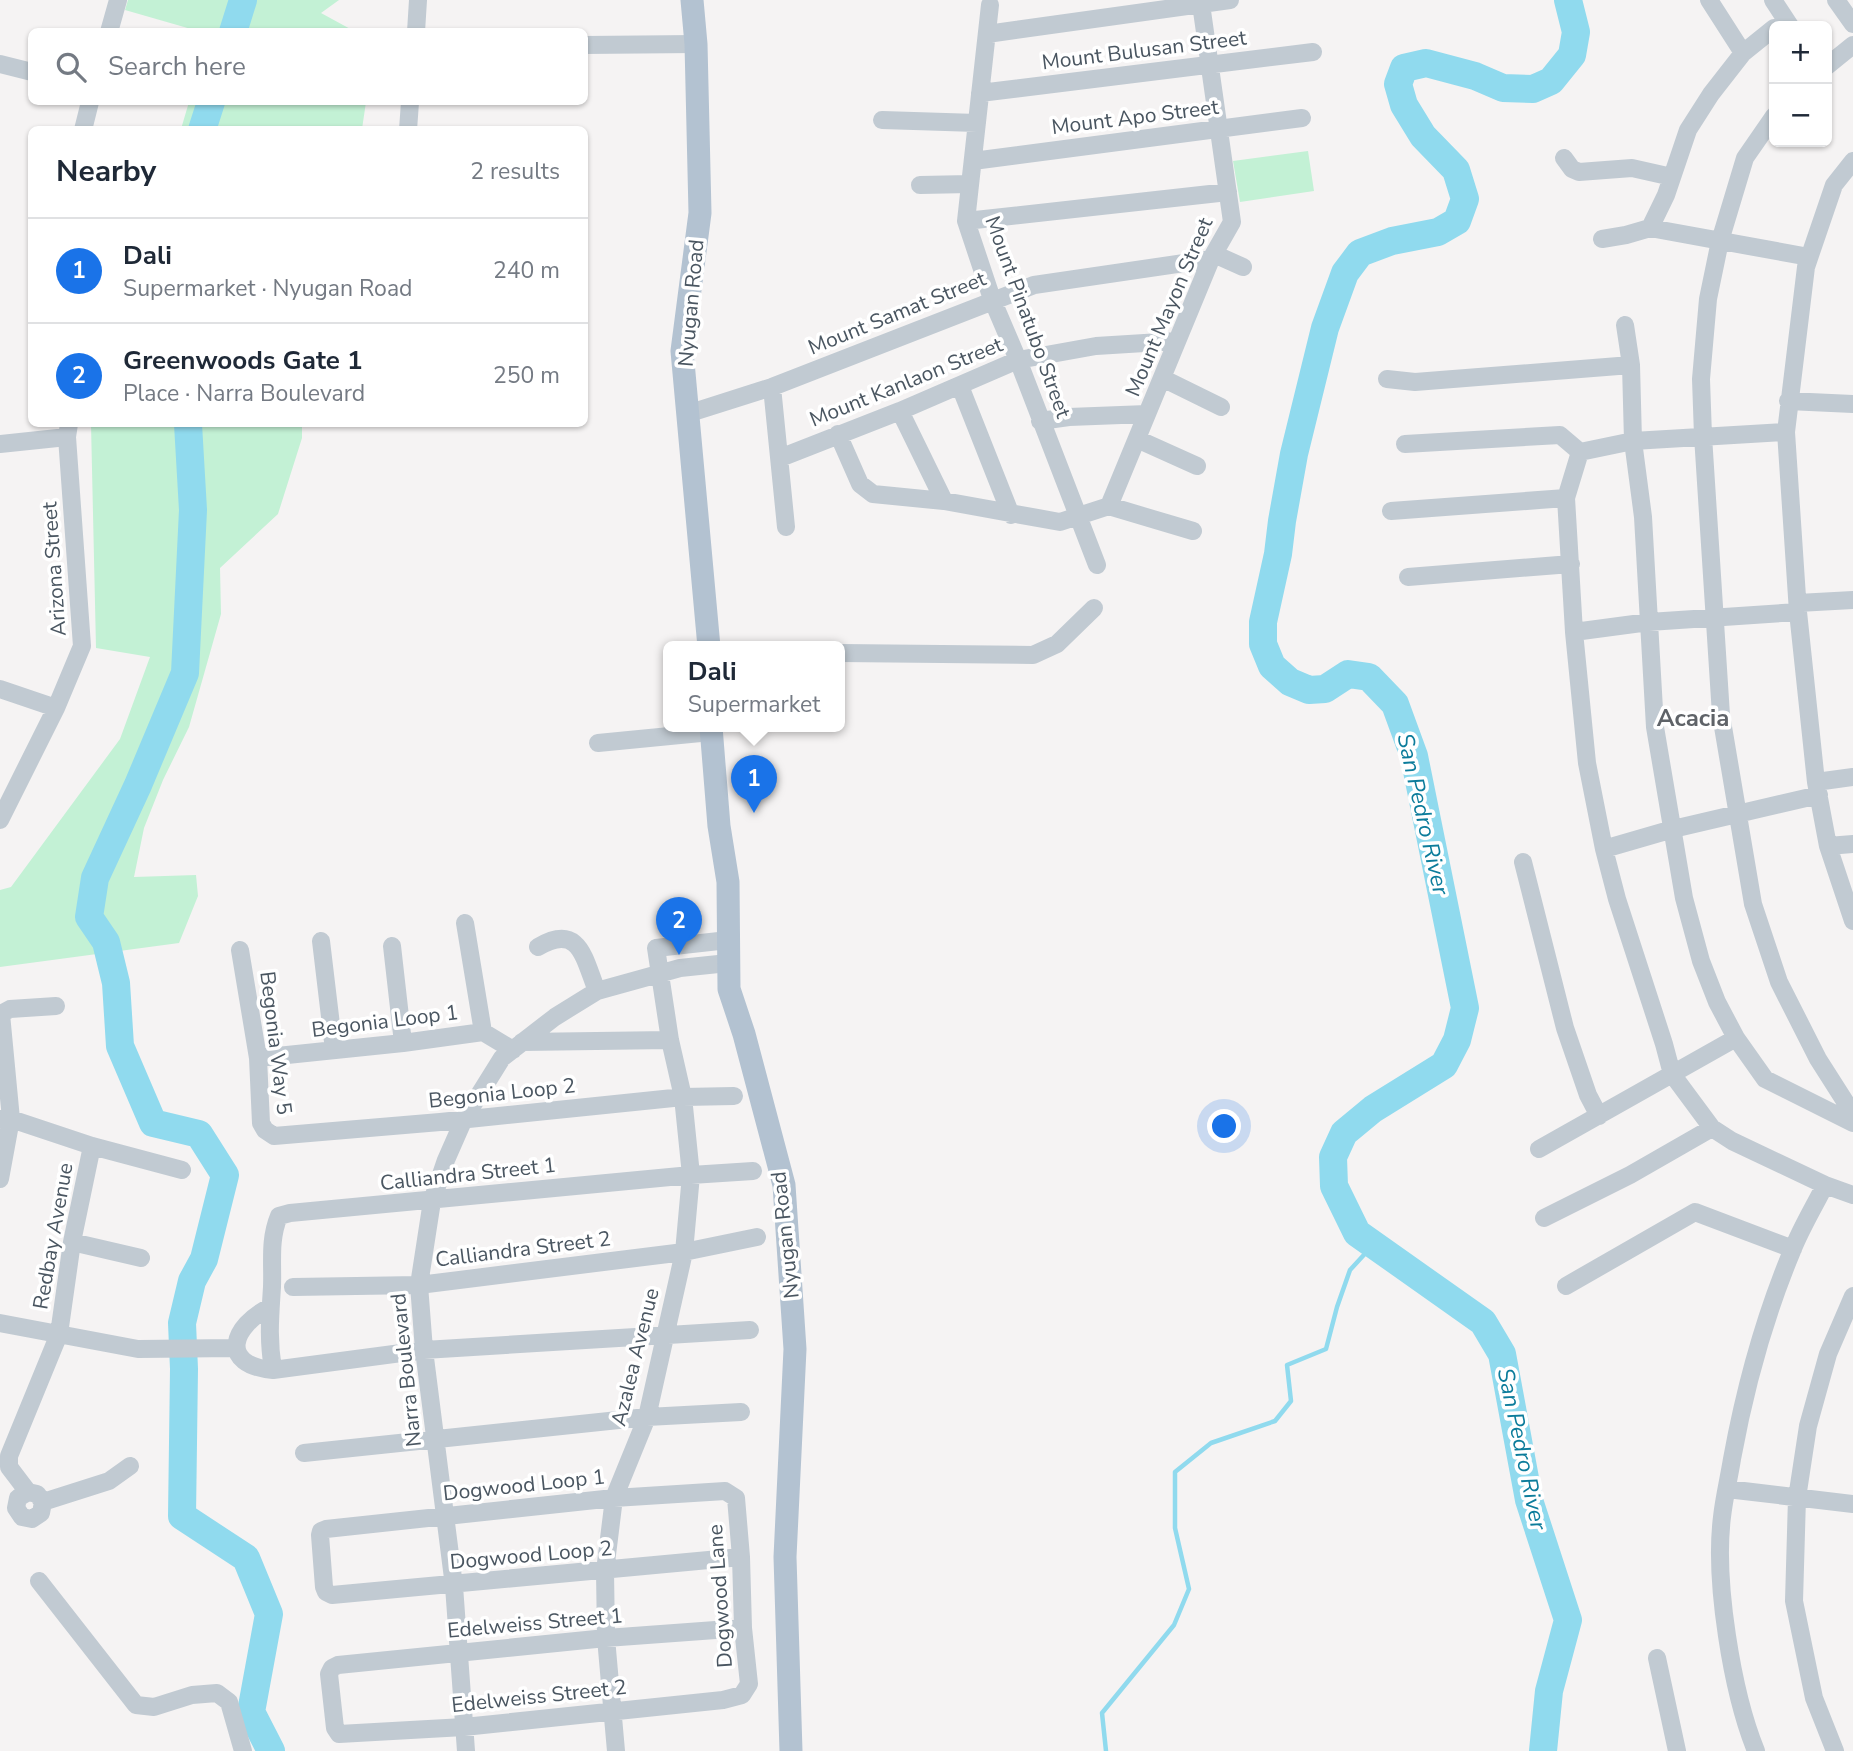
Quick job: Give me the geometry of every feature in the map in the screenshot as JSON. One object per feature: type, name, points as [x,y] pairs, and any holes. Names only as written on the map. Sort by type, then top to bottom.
[{"type":"main road","name":"Nyugan Road","points":[[692,0],[696,44],[700,213],[682,351],[708,641]]},
{"type":"main road","name":"Nyugan Road","points":[[711,732],[719,826],[728,882],[729,989],[744,1034],[784,1185],[795,1349],[785,1557],[791,1751]]},
{"type":"street","points":[[110,28],[118,0]]},
{"type":"street","points":[[416,28],[418,0]]},
{"type":"street","points":[[987,34],[1230,0]]},
{"type":"street","points":[[1709,0],[1743,53]]},
{"type":"street","points":[[1773,0],[1780,21]]},
{"type":"street","points":[[1836,0],[1853,24]]},
{"type":"street","name":"Mount Mayon Street","points":[[1109,506],[1212,256],[1232,222],[1201,4]]},
{"type":"street","name":"Mount Pinatubo Street","points":[[990,5],[966,220],[992,299],[1097,565]]},
{"type":"street","points":[[1650,228],[1667,195],[1688,130],[1711,94],[1743,53],[1769,34]]},
{"type":"street","points":[[588,45],[696,44]]},
{"type":"street","points":[[1832,62],[1853,45]]},
{"type":"street","name":"Mount Bulusan Street","points":[[980,93],[1313,52]]},
{"type":"street","points":[[0,64],[28,71]]},
{"type":"street","points":[[84,126],[89,105]]},
{"type":"street","points":[[408,126],[410,105]]},
{"type":"street","name":"Mount Apo Street","points":[[972,162],[1302,118]]},
{"type":"street","points":[[882,120],[977,123]]},
{"type":"street","points":[[1769,123],[1745,158],[1720,242],[1707,313],[1701,379],[1721,715],[1753,904],[1779,982],[1818,1059],[1853,1114]]},
{"type":"street","points":[[1564,158],[1572,169],[1579,172],[1632,168],[1672,177]]},
{"type":"street","points":[[1852,916],[1828,846],[1818,788],[1798,608],[1786,432],[1809,257],[1833,185],[1853,161]]},
{"type":"street","points":[[920,185],[970,184]]},
{"type":"street","points":[[966,220],[1228,192]]},
{"type":"street","points":[[1602,239],[1626,236],[1650,228],[1809,257]]},
{"type":"street","points":[[1212,256],[1243,267]]},
{"type":"street","name":"Mount Samat Street","points":[[687,414],[772,387],[992,299],[1034,285],[1212,256]]},
{"type":"street","points":[[1625,325],[1631,365],[1633,441],[1643,517],[1655,727],[1684,898],[1701,961],[1717,1002],[1736,1038],[1765,1079],[1853,1123]]},
{"type":"street","name":"Mount Kanlaon Street","points":[[780,458],[900,411],[1018,360],[1096,346],[1177,341]]},
{"type":"street","points":[[1387,379],[1415,382],[1631,365]]},
{"type":"street","points":[[1162,378],[1221,407]]},
{"type":"street","points":[[960,386],[1011,515]]},
{"type":"street","name":"Mount Kanlaon Street","points":[[772,387],[786,527]]},
{"type":"street","points":[[1788,401],[1853,404]]},
{"type":"street","points":[[900,411],[944,501]]},
{"type":"street","points":[[1041,421],[1069,417],[1147,414]]},
{"type":"street","points":[[0,444],[68,430]]},
{"type":"street","name":"Arizona Street","points":[[0,820],[56,708],[82,646],[68,430]]},
{"type":"street","points":[[1580,452],[1633,441],[1786,432]]},
{"type":"street","points":[[838,434],[860,484],[873,494],[944,501],[1060,522],[1109,506],[1193,531]]},
{"type":"street","points":[[1405,444],[1560,435],[1580,452]]},
{"type":"street","points":[[1137,439],[1197,466]]},
{"type":"street","points":[[1580,452],[1566,498],[1574,632],[1587,763],[1604,849],[1672,1074],[1712,1128],[1732,1141],[1825,1185],[1853,1195]]},
{"type":"street","points":[[1391,511],[1566,498]]},
{"type":"street","points":[[1408,577],[1571,564]]},
{"type":"street","points":[[1574,632],[1853,600]]},
{"type":"street","points":[[845,653],[1033,655],[1057,644],[1094,608]]},
{"type":"street","points":[[0,689],[56,708]]},
{"type":"street","points":[[598,743],[694,732]]},
{"type":"street","points":[[1604,849],[1736,813],[1853,776]]},
{"type":"street","points":[[1828,846],[1853,844]]},
{"type":"street","points":[[1523,862],[1565,1028],[1588,1095],[1599,1116]]},
{"type":"street","points":[[465,923],[483,1032]]},
{"type":"street","points":[[538,947],[561,937],[572,941],[580,949],[597,991]]},
{"type":"street","points":[[661,972],[656,948],[727,940]]},
{"type":"street","points":[[321,941],[334,1050]]},
{"type":"street","points":[[392,946],[403,1043]]},
{"type":"street","name":"Begonia Way 5","points":[[240,950],[258,1058],[261,1123],[274,1136]]},
{"type":"street","name":"Narra Boulevard","points":[[467,1751],[446,1517],[424,1350],[419,1285],[432,1201],[464,1119],[502,1058],[555,1017],[597,991],[661,972],[727,963]]},
{"type":"street","name":"Azalea Avenue","points":[[616,1751],[606,1638],[605,1571],[614,1498],[647,1417],[684,1252],[691,1175],[684,1097],[670,1040],[661,972]]},
{"type":"street","points":[[0,1179],[6,1119],[1,1014],[10,1009],[56,1006]]},
{"type":"street","name":"Begonia Loop 1","points":[[258,1058],[483,1032],[518,1046]]},
{"type":"street","points":[[1539,1149],[1736,1038]]},
{"type":"street","points":[[518,1046],[670,1040]]},
{"type":"street","name":"Begonia Loop 2","points":[[274,1136],[684,1097],[734,1096]]},
{"type":"street","points":[[6,1119],[182,1170]]},
{"type":"street","points":[[1544,1218],[1630,1175],[1712,1128]]},
{"type":"street","name":"Redbay Avenue","points":[[35,1497],[9,1467],[9,1456],[59,1334],[72,1242],[92,1146]]},
{"type":"street","name":"Calliandra Street 1","points":[[270,1307],[273,1231],[279,1216],[753,1171]]},
{"type":"street","points":[[1756,1751],[1746,1726],[1728,1642],[1721,1560],[1721,1518],[1737,1433],[1760,1337],[1793,1249],[1825,1185]]},
{"type":"street","points":[[1566,1286],[1695,1212],[1793,1249]]},
{"type":"street","name":"Calliandra Street 2","points":[[293,1287],[419,1285],[684,1252],[757,1237]]},
{"type":"street","points":[[72,1242],[141,1258]]},
{"type":"street","points":[[1835,1751],[1814,1698],[1794,1601],[1797,1498],[1808,1426],[1828,1354],[1853,1296]]},
{"type":"street","points":[[232,1348],[246,1322],[270,1307]]},
{"type":"street","points":[[270,1307],[268,1324],[273,1370]]},
{"type":"street","points":[[0,1323],[138,1349],[232,1348]]},
{"type":"street","points":[[232,1348],[240,1358],[255,1368],[273,1370],[424,1350],[750,1330]]},
{"type":"street","points":[[304,1453],[647,1417],[741,1412]]},
{"type":"street","points":[[35,1497],[41,1513],[32,1519],[8,1509],[19,1498],[109,1481],[130,1466]]},
{"type":"street","points":[[1727,1489],[1853,1504]]},
{"type":"street","name":"Dogwood Loop 1","points":[[326,1592],[321,1531],[614,1498],[726,1491],[732,1493]]},
{"type":"street","name":"Dogwood Lane","points":[[732,1493],[736,1497],[743,1628],[749,1684],[742,1695]]},
{"type":"street","name":"Dogwood Loop 2","points":[[326,1592],[332,1595],[453,1586],[741,1557]]},
{"type":"street","points":[[39,1581],[136,1705],[154,1707],[192,1695],[217,1693],[229,1702],[243,1751]]},
{"type":"street","name":"Edelweiss Street 1","points":[[338,1734],[329,1674],[332,1668],[338,1665],[606,1638],[743,1628]]},
{"type":"street","points":[[1657,1658],[1677,1751]]},
{"type":"street","name":"Edelweiss Street 2","points":[[338,1734],[464,1727],[723,1700],[742,1695]]},
{"type":"green space","points":[[128,0],[339,0],[321,13],[348,28],[188,28],[125,10]]},
{"type":"green space","points":[[188,105],[366,105],[362,126],[182,126]]},
{"type":"green space","points":[[1308,151],[1314,191],[1240,202],[1233,161]]},
{"type":"green space","points":[[91,427],[302,427],[302,438],[278,514],[220,568],[221,614],[189,727],[163,780],[144,828],[134,877],[196,875],[198,896],[179,943],[0,967],[0,890],[11,887],[120,739],[150,657],[96,648]]},
{"type":"waterway","points":[[234,28],[243,0]]},
{"type":"waterway","name":"San Pedro River","points":[[1543,1751],[1549,1691],[1568,1620],[1529,1500],[1502,1354],[1483,1322],[1357,1233],[1334,1186],[1333,1157],[1344,1133],[1373,1109],[1444,1065],[1457,1040],[1465,1008],[1414,756],[1395,704],[1369,677],[1348,674],[1325,689],[1309,690],[1290,682],[1272,666],[1263,644],[1263,622],[1278,554],[1294,454],[1325,328],[1345,273],[1360,253],[1392,241],[1438,232],[1457,221],[1465,199],[1456,170],[1423,136],[1404,105],[1398,84],[1404,68],[1426,63],[1475,76],[1503,88],[1533,89],[1551,81],[1572,55],[1576,32],[1568,0]]},
{"type":"waterway","points":[[203,126],[210,105]]},
{"type":"waterway","points":[[188,427],[193,510],[185,673],[95,878],[89,917],[106,942],[116,983],[120,1046],[153,1123],[199,1134],[225,1175],[204,1259],[192,1281],[182,1323],[182,1516],[246,1558],[269,1614],[251,1712],[271,1751]]},
{"type":"waterway","points":[[1106,1751],[1102,1713],[1174,1625],[1189,1589],[1175,1528],[1175,1472],[1211,1443],[1275,1421],[1291,1401],[1287,1365],[1326,1349],[1350,1270],[1373,1245]]},
{"type":"place","name":"Dali","points":[[754,813]]},
{"type":"place","name":"Greenwoods Gate 1","points":[[679,955]]},
{"type":"district","name":"Acacia","points":[[1693,718]]}]
